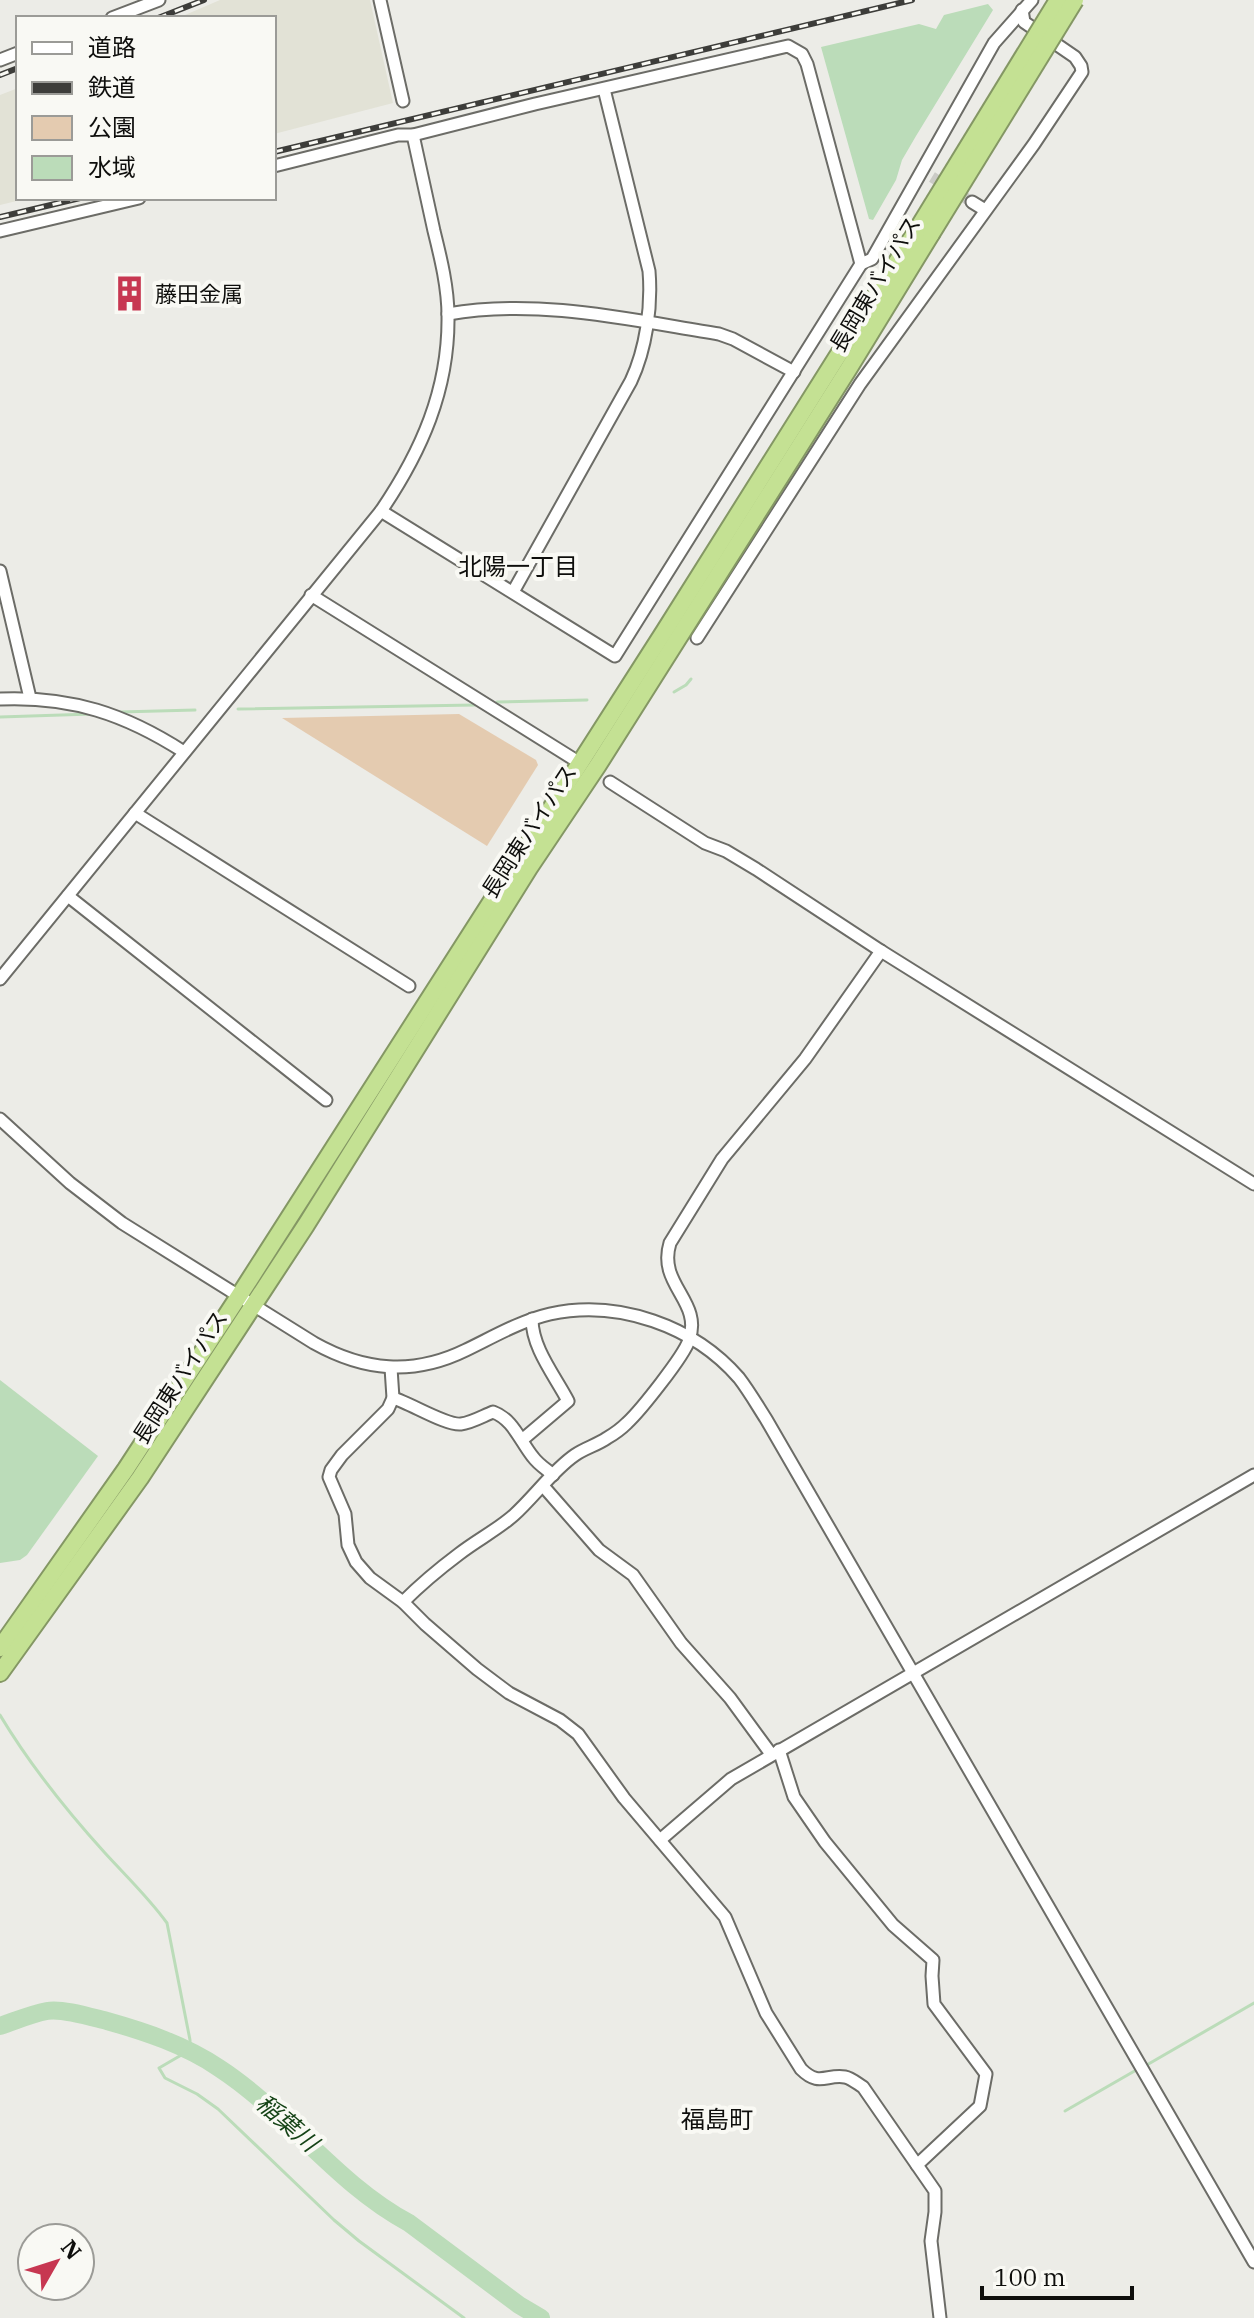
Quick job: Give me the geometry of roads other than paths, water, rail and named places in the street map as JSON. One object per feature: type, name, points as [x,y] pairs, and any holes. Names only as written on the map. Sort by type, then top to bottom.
[{"type":"highway","name":"長岡東バイパス","points":[[0,1648],[246,1301],[306,1225],[529,868],[598,765],[849,368],[1058,0]]},
{"type":"highway","name":"長岡東バイパス","points":[[924,232],[1075,0]]},
{"type":"highway","name":"長岡東バイパス","points":[[0,1673],[140,1478],[246,1301]]},
{"type":"street","points":[[117,16],[159,0]]},
{"type":"street","points":[[380,0],[403,101]]},
{"type":"street","points":[[381,511],[615,656],[861,264],[872,259],[927,175],[994,43],[1032,0]]},
{"type":"street","points":[[697,638],[860,384],[1034,144],[1082,72],[1075,57],[1024,22],[1022,10]]},
{"type":"street","points":[[276,166],[788,46],[802,54],[807,64],[861,264]]},
{"type":"street","points":[[513,592],[631,381],[641,353],[650,286],[649,271],[604,89]]},
{"type":"street","points":[[0,979],[381,511],[422,443],[444,369],[448,314],[441,262],[413,135]]},
{"type":"street","points":[[0,231],[131,200]]},
{"type":"street","points":[[972,202],[985,210]]},
{"type":"street","points":[[448,314],[473,310],[565,310],[719,334],[794,372]]},
{"type":"street","points":[[0,571],[30,698]]},
{"type":"street","points":[[311,595],[572,758]]},
{"type":"street","points":[[0,699],[30,698],[86,706],[139,725],[184,752]]},
{"type":"street","points":[[610,782],[705,843],[726,851],[756,869],[881,951],[1254,1184]]},
{"type":"street","points":[[135,813],[409,986]]},
{"type":"street","points":[[68,896],[326,1100]]},
{"type":"street","points":[[403,1602],[459,1554],[515,1514],[578,1453],[598,1444],[628,1423],[684,1352],[690,1338],[691,1315],[667,1266],[670,1243],[716,1168],[805,1059],[881,951]]},
{"type":"street","points":[[0,1119],[70,1183],[122,1223],[336,1355],[368,1365],[391,1368],[410,1366],[446,1359],[532,1319],[551,1314],[602,1310],[641,1316],[690,1338],[720,1359],[750,1392],[1254,2262]]},
{"type":"street","points":[[522,1440],[568,1401],[536,1342],[532,1319]]},
{"type":"street","points":[[391,1368],[393,1398],[383,1416],[342,1455],[329,1477],[345,1514],[348,1545],[356,1562],[370,1578],[403,1602],[509,1693],[560,1720],[578,1734],[624,1798],[725,1917],[766,2013],[801,2069],[815,2079],[846,2077],[863,2087],[935,2191],[931,2241],[940,2318]]},
{"type":"street","points":[[393,1398],[451,1424],[463,1424],[493,1412],[502,1415],[534,1458],[553,1475]]},
{"type":"street","points":[[660,1840],[731,1779],[1254,1475]]},
{"type":"street","points":[[544,1487],[599,1550],[633,1575],[681,1643],[775,1752],[794,1797],[825,1842],[893,1925],[933,1960],[934,2004],[986,2074],[980,2106],[917,2165]]},
{"type":"water","points":[[988,4],[993,10],[902,160],[896,180],[873,220],[869,219],[821,47],[919,24],[936,29],[944,15]]},
{"type":"water","points":[[0,1380],[98,1456],[27,1555],[20,1560],[0,1563]]},
{"type":"waterway","points":[[674,692],[691,679]]},
{"type":"waterway","points":[[497,702],[587,700]]},
{"type":"waterway","points":[[238,709],[475,705]]},
{"type":"waterway","points":[[120,712],[195,710]]},
{"type":"waterway","points":[[0,717],[92,714]]},
{"type":"waterway","points":[[0,1715],[63,1804],[167,1923],[190,2050],[159,2068],[165,2078],[218,2109],[334,2220],[464,2318]]},
{"type":"waterway","points":[[1145,2066],[1254,2003]]},
{"type":"waterway","name":"稲葉川","points":[[0,2026],[47,2011],[68,2012],[136,2030],[193,2052],[244,2086],[358,2189],[541,2318]]},
{"type":"waterway","points":[[1065,2111],[1138,2069]]},
{"type":"tunnel","points":[[932,177],[972,202]]},
{"type":"railway","points":[[163,16],[204,0]]},
{"type":"railway","points":[[276,152],[912,0]]},
{"type":"railway","points":[[0,75],[16,69]]},
{"type":"railway","points":[[0,217],[72,200]]},
{"type":"place","name":"藤田金属","points":[[129,294]]},
{"type":"district","name":"北陽一丁目","points":[[518,567]]},
{"type":"district","name":"福島町","points":[[717,2120]]}]
